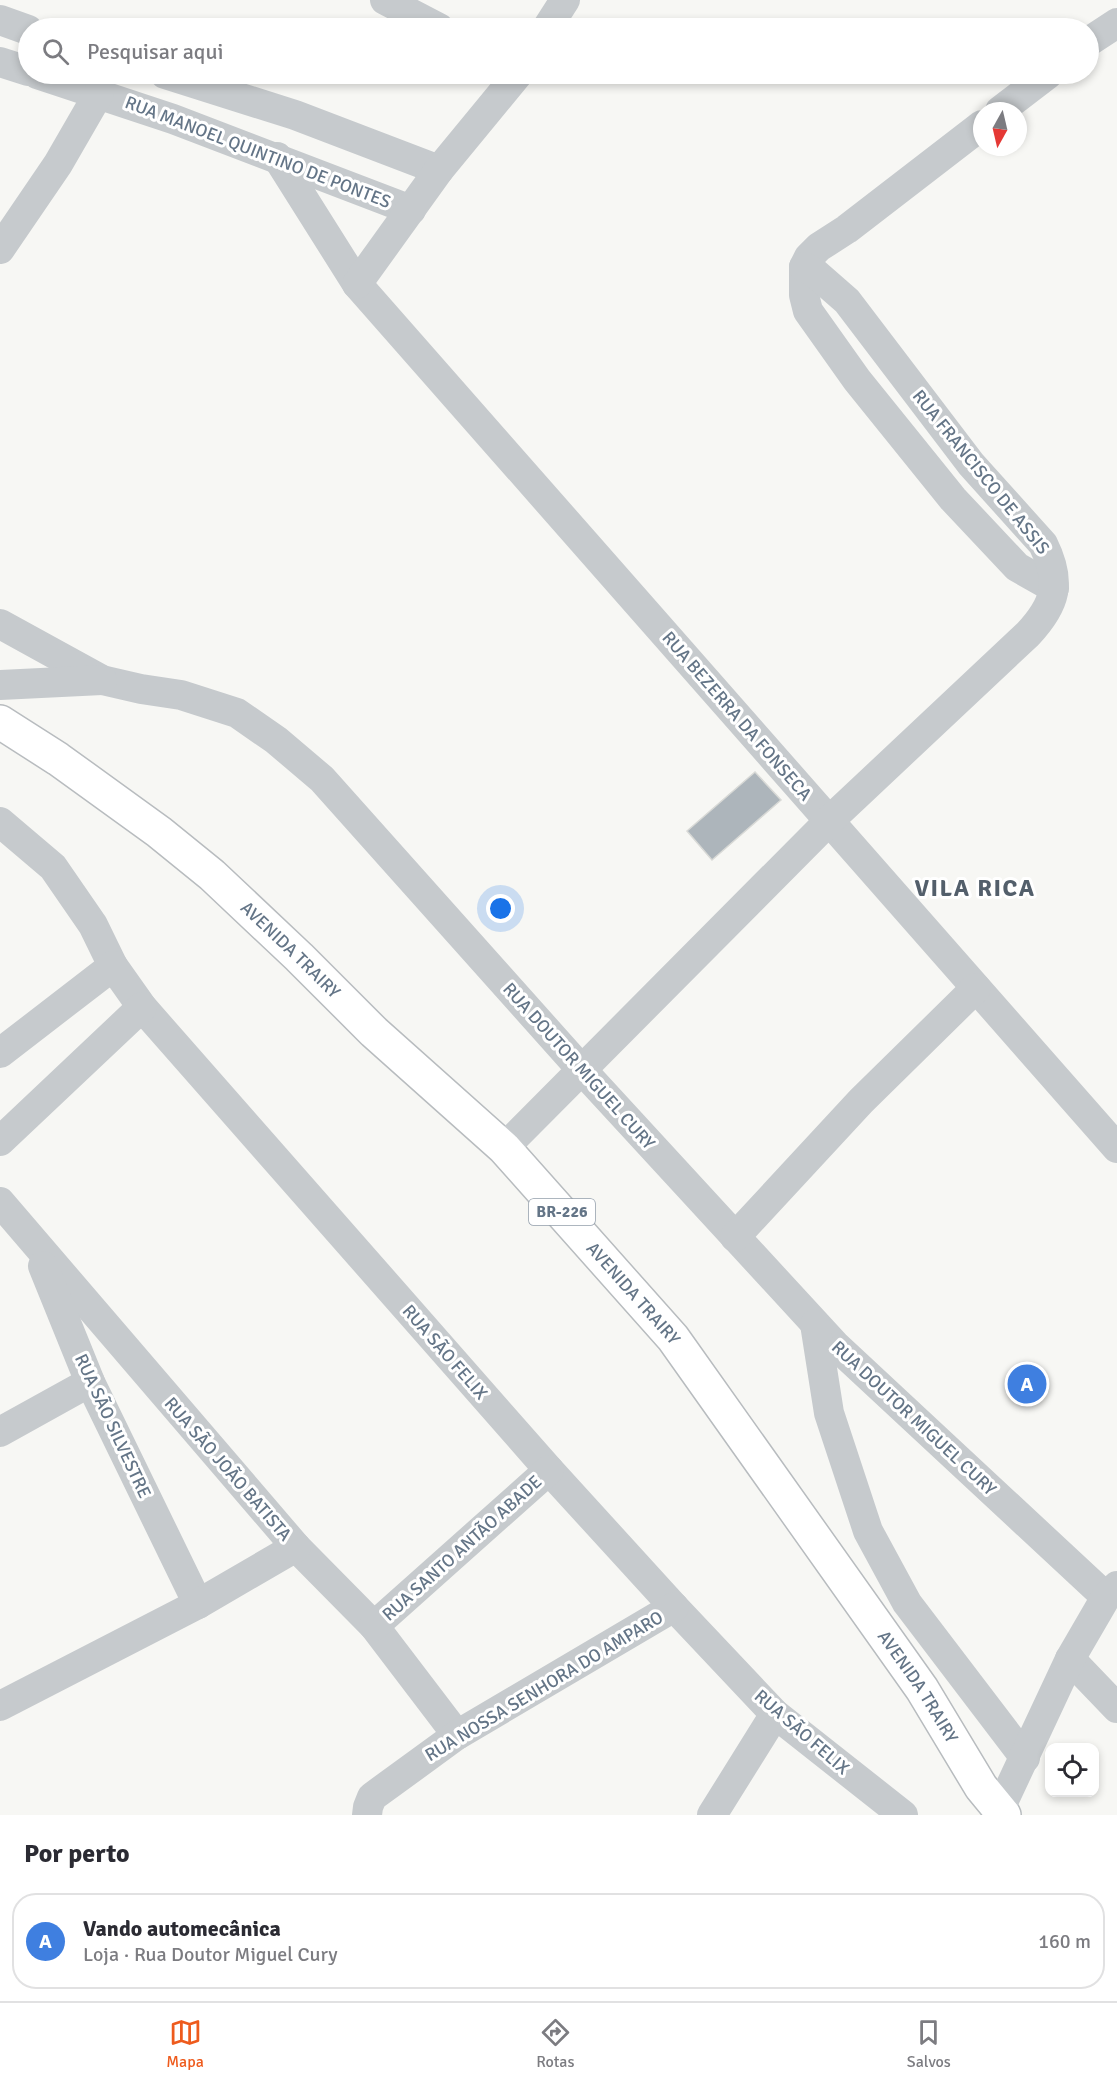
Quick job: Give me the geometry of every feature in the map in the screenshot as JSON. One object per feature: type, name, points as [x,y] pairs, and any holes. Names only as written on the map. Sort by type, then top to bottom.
[{"type":"highway","name":"AVENIDA TRAIRY","points":[[0,722],[58,759],[150,825],[212,875],[374,1032],[504,1148],[673,1338],[922,1689],[1000,1813]]},
{"type":"street","points":[[385,0],[420,18]]},
{"type":"street","points":[[553,18],[565,0]]},
{"type":"street","points":[[0,20],[18,26]]},
{"type":"street","points":[[1099,35],[1117,23]]},
{"type":"street","points":[[0,62],[18,68]]},
{"type":"street","name":"RUA MANOEL QUINTINO DE PONTES","points":[[70,84],[277,157],[411,210]]},
{"type":"street","points":[[197,84],[295,115],[439,170]]},
{"type":"street","points":[[357,284],[439,170],[510,84]]},
{"type":"street","points":[[1012,102],[1035,84]]},
{"type":"street","points":[[0,249],[58,164],[99,93]]},
{"type":"street","points":[[804,267],[809,257],[819,247],[847,229],[973,132]]},
{"type":"street","name":"RUA BEZERRA DA FONSECA","points":[[277,157],[357,284],[1117,1148]]},
{"type":"street","name":"RUA FRANCISCO DE ASSIS","points":[[804,267],[815,273],[847,301],[971,464],[1043,544],[1051,559],[1054,588],[1017,567],[953,499],[857,380],[808,311],[802,284],[804,267]]},
{"type":"street","points":[[504,1148],[829,821],[1028,634],[1049,608],[1054,588]]},
{"type":"street","name":"RUA DOUTOR MIGUEL CURY","points":[[0,624],[102,680],[181,695],[237,713],[276,740],[322,779],[581,1069],[834,1345],[1112,1591]]},
{"type":"street","points":[[0,685],[102,680]]},
{"type":"street","name":"RUA SÃO FELIX","points":[[0,822],[52,867],[93,925],[113,966],[142,1007],[549,1470],[775,1714],[903,1815]]},
{"type":"street","points":[[0,1053],[113,966]]},
{"type":"street","points":[[735,1237],[861,1101],[976,988]]},
{"type":"street","points":[[0,1141],[142,1007]]},
{"type":"street","name":"RUA SÃO JOÃO BATISTA","points":[[0,1202],[296,1547],[374,1626],[456,1735]]},
{"type":"street","name":"RUA SÃO SILVESTRE","points":[[34,1244],[90,1382],[198,1604]]},
{"type":"street","points":[[815,1324],[829,1413],[868,1531],[907,1603],[1025,1758]]},
{"type":"street","points":[[0,1432],[90,1382]]},
{"type":"street","name":"RUA SANTO ANTÃO ABADE","points":[[374,1626],[549,1470]]},
{"type":"street","points":[[0,1706],[198,1604],[296,1547]]},
{"type":"street","points":[[1000,1813],[1070,1659],[1112,1591]]},
{"type":"street","name":"RUA NOSSA SENHORA DO AMPARO","points":[[367,1815],[372,1797],[456,1735],[674,1607]]},
{"type":"street","points":[[1070,1659],[1117,1708]]},
{"type":"street","points":[[712,1815],[775,1714]]},
{"type":"building","points":[[755,772],[781,800],[712,860],[687,831]]},
{"type":"place","name":"Vando automecânica","points":[[1027,1384]]},
{"type":"district","name":"VILA RICA","points":[[975,888]]}]
